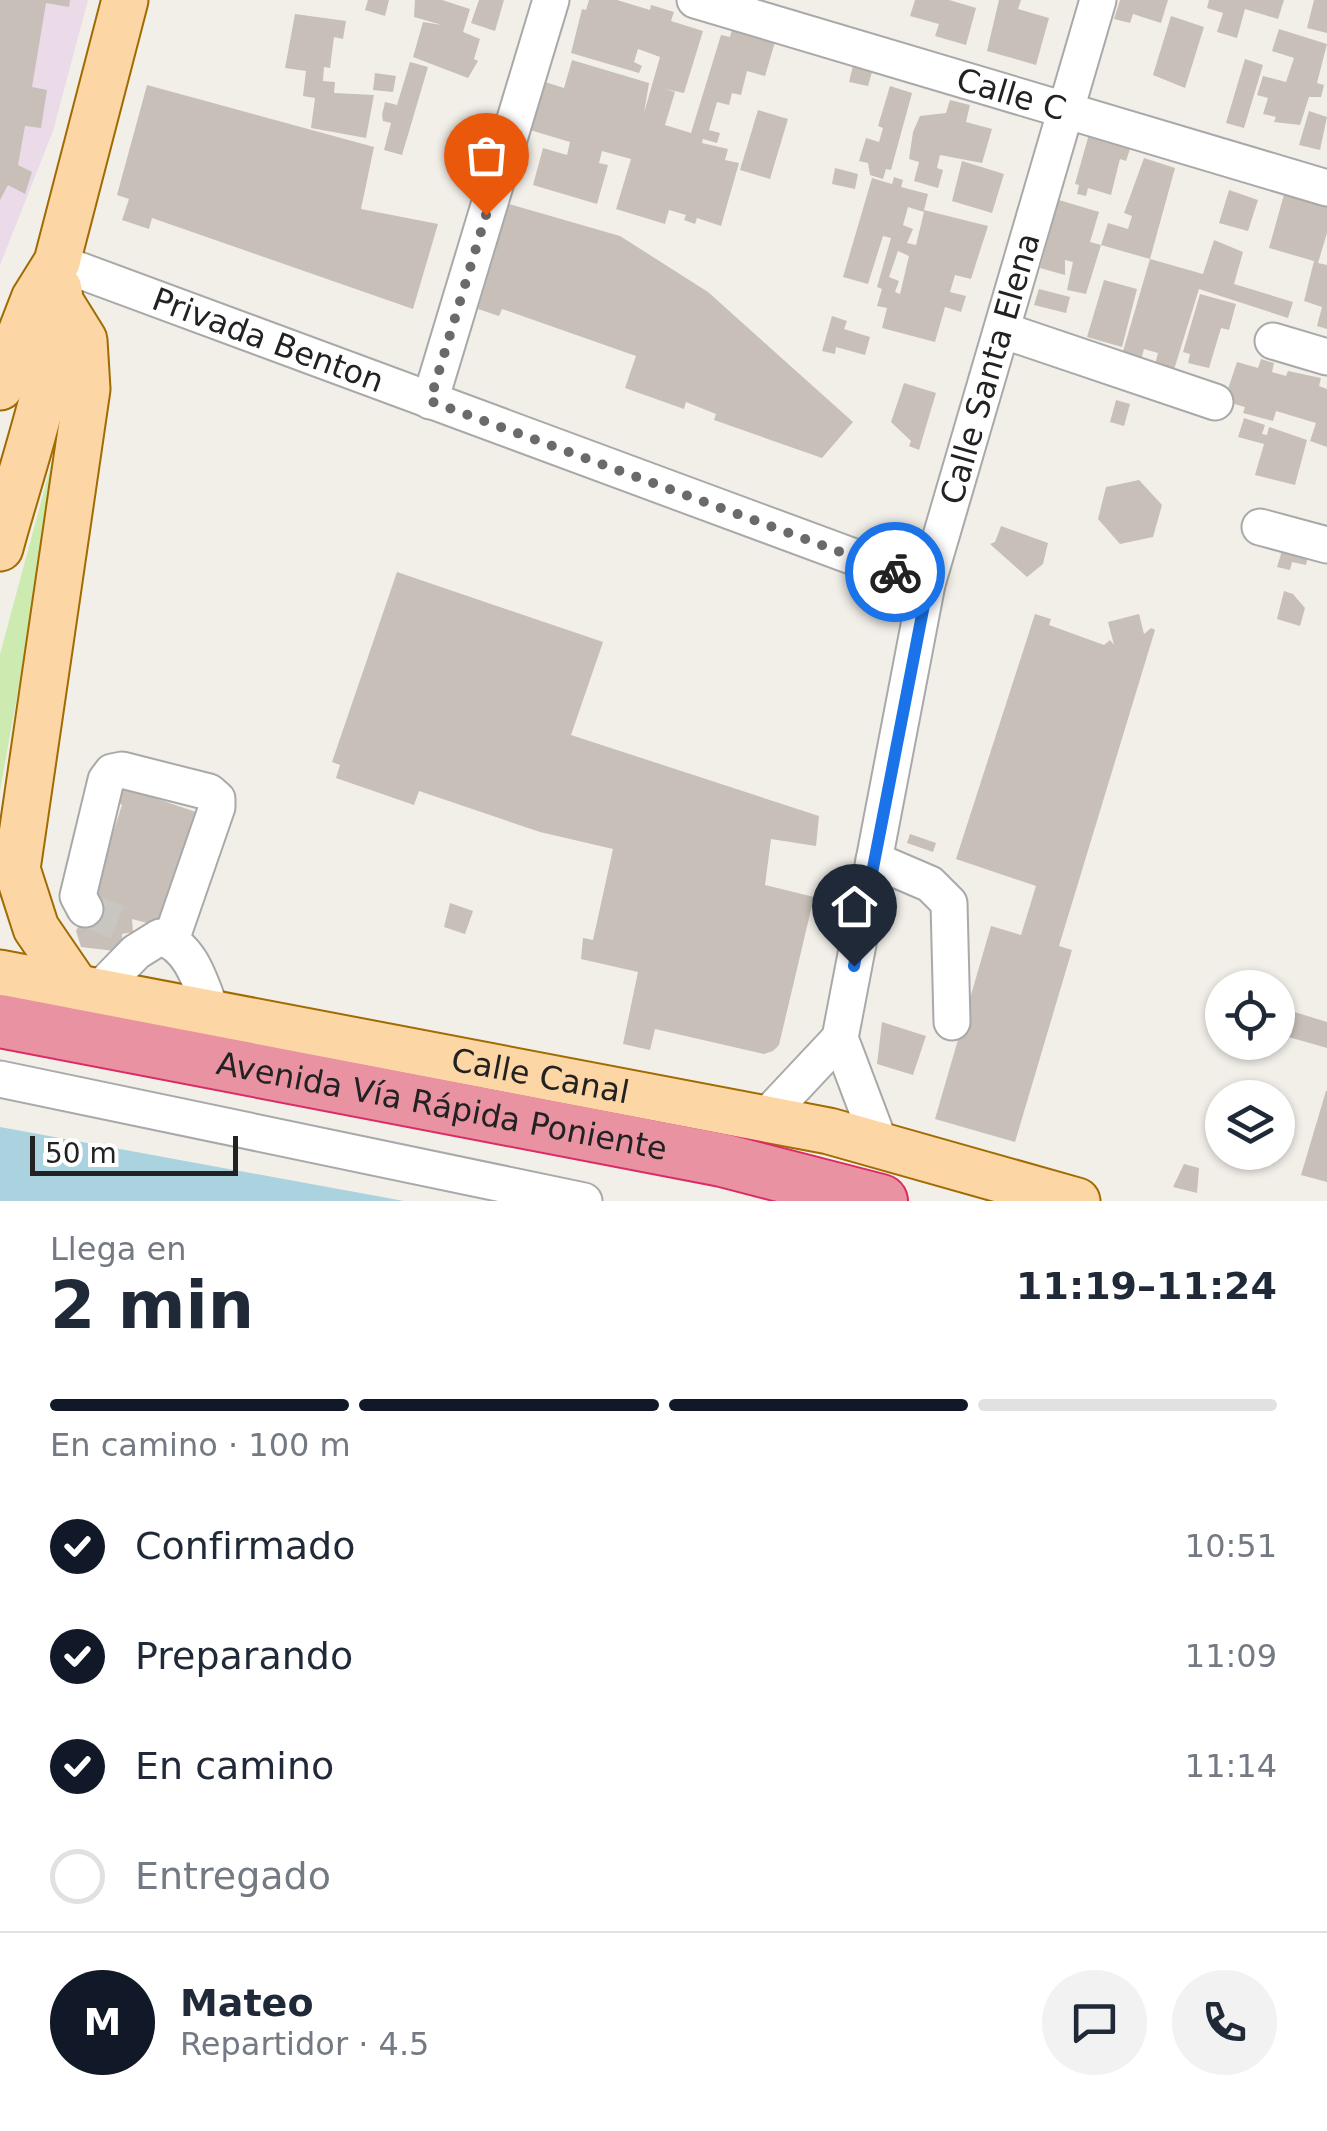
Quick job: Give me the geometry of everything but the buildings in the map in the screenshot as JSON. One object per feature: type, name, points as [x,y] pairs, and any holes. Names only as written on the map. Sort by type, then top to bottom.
[{"type":"highway","name":"Avenida Vía Rápida Poniente","points":[[0,1021],[722,1160],[881,1201]]},
{"type":"main road","points":[[0,548],[51,288],[126,0]]},
{"type":"main road","points":[[0,340],[51,288]]},
{"type":"main road","points":[[0,388],[51,288]]},
{"type":"main road","points":[[51,288],[84,340],[86,389],[16,869],[48,952],[88,989]]},
{"type":"main road","name":"Calle Canal","points":[[0,973],[765,1118],[880,1144],[1077,1201]]},
{"type":"street","points":[[430,401],[551,0]]},
{"type":"street","name":"Calle C","points":[[694,0],[1327,188]]},
{"type":"street","name":"Calle Santa Elena","points":[[840,1038],[928,584],[1098,0]]},
{"type":"street","name":"Privada Benton","points":[[51,288],[430,401],[928,584]]},
{"type":"street","points":[[1002,330],[1215,402]]},
{"type":"street","points":[[1274,341],[1327,357]]},
{"type":"street","points":[[1260,527],[1327,545]]},
{"type":"street","points":[[85,909],[78,896],[106,780],[112,772],[122,770],[209,792],[217,799],[217,807],[155,935],[88,989]]},
{"type":"street","points":[[874,860],[930,884],[949,903],[952,1022]]},
{"type":"street","points":[[155,935],[192,962],[212,1013]]},
{"type":"street","points":[[765,1118],[840,1038],[880,1144]]},
{"type":"street","points":[[0,1079],[584,1201]]},
{"type":"shaded area","points":[[0,0],[88,0],[53,131],[0,265]]},
{"type":"green space","points":[[73,383],[0,791],[0,654]]},
{"type":"water","points":[[0,1127],[404,1201],[0,1201]]},
{"type":"tunnel","points":[[85,909],[134,929]]},
{"type":"way so far","points":[[486,215],[430,401],[895,572]]},
{"type":"route","points":[[854,966],[928,584],[895,572]]}]
